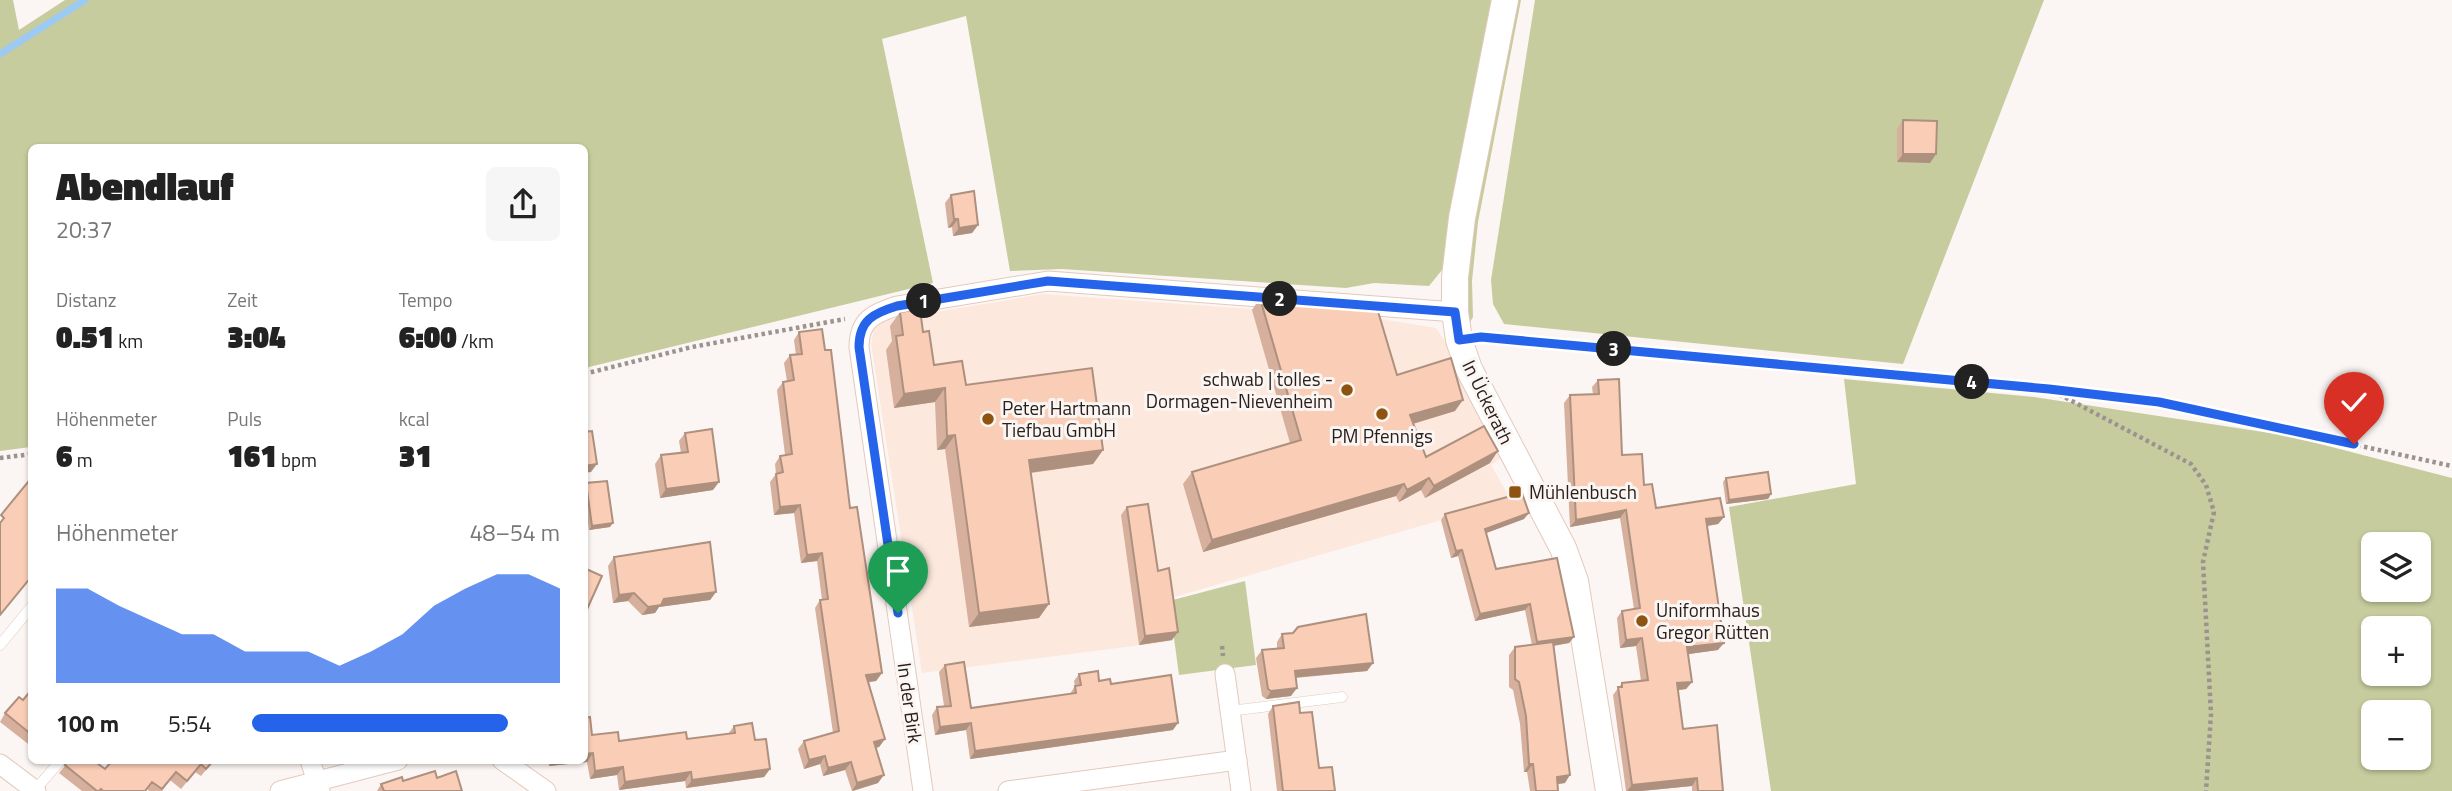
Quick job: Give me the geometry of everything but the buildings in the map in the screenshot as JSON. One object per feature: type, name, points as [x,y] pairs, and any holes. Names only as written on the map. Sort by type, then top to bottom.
[{"type":"main road","name":"In Ückerath","points":[[1505,0],[1462,218],[1455,312],[1459,340],[1469,369],[1563,548],[1575,581],[1609,791]]},
{"type":"street","points":[[862,324],[875,313],[897,306],[1048,281],[1455,312]]},
{"type":"street","name":"In der Birk","points":[[862,324],[859,347],[923,791]]},
{"type":"street","points":[[1225,674],[1241,791]]},
{"type":"street","points":[[1007,791],[1237,760]]},
{"type":"street","points":[[0,764],[36,791]]},
{"type":"street","points":[[311,764],[318,785]]},
{"type":"street","points":[[279,791],[318,785],[385,764]]},
{"type":"street","points":[[508,764],[545,791]]},
{"type":"lane","points":[[0,645],[28,611]]},
{"type":"lane","points":[[1230,711],[1342,697]]},
{"type":"lane","points":[[36,791],[58,764]]},
{"type":"path","points":[[588,373],[692,347],[831,321],[844,319],[862,324]]},
{"type":"path","points":[[1459,340],[1481,337],[2049,389],[2159,402],[2452,466]]},
{"type":"path","points":[[2049,389],[2191,464],[2206,485],[2214,512],[2203,562],[2211,715],[2206,791]]},
{"type":"path","points":[[0,458],[28,454]]},
{"type":"shaded area","points":[[1043,294],[1374,318],[1436,328],[1450,349],[1501,458],[1491,465],[1511,500],[1167,599],[1173,641],[922,673],[871,343],[874,330],[882,321]]},
{"type":"green space","points":[[0,0],[13,0],[19,30],[65,0],[1492,0],[1442,270],[1429,286],[1374,283],[1346,288],[1062,269],[1010,271],[966,16],[882,39],[933,283],[588,367],[588,144],[28,144],[28,447],[0,451]]},
{"type":"green space","points":[[1516,0],[1521,0],[1478,222],[1472,281],[1473,317],[1470,322],[1466,298],[1474,217]]},
{"type":"green space","points":[[1535,0],[2044,0],[1903,364],[1504,324],[1493,304],[1491,280]]},
{"type":"green space","points":[[1844,379],[2034,397],[2289,436],[2452,478],[2452,791],[1771,791],[1729,507],[1856,484]]},
{"type":"green space","points":[[1245,581],[1256,665],[1179,675],[1169,601]]},
{"type":"waterway","points":[[0,54],[85,0]]},
{"type":"place","name":"schwab | tolles - Dormagen-Nievenheim","points":[[1347,390]]},
{"type":"place","name":"PM Pfennigs","points":[[1382,414]]},
{"type":"place","name":"Peter Hartmann Tiefbau GmbH","points":[[988,419]]},
{"type":"place","name":"Mühlenbusch","points":[[1515,492]]},
{"type":"place","name":"Uniformhaus Gregor Rütten","points":[[1642,621]]},
{"type":"route","points":[[898,613],[859,347],[862,324],[875,313],[897,306],[1048,281],[1455,312],[1459,340],[1481,337],[2049,389],[2159,402],[2354,444]]}]
